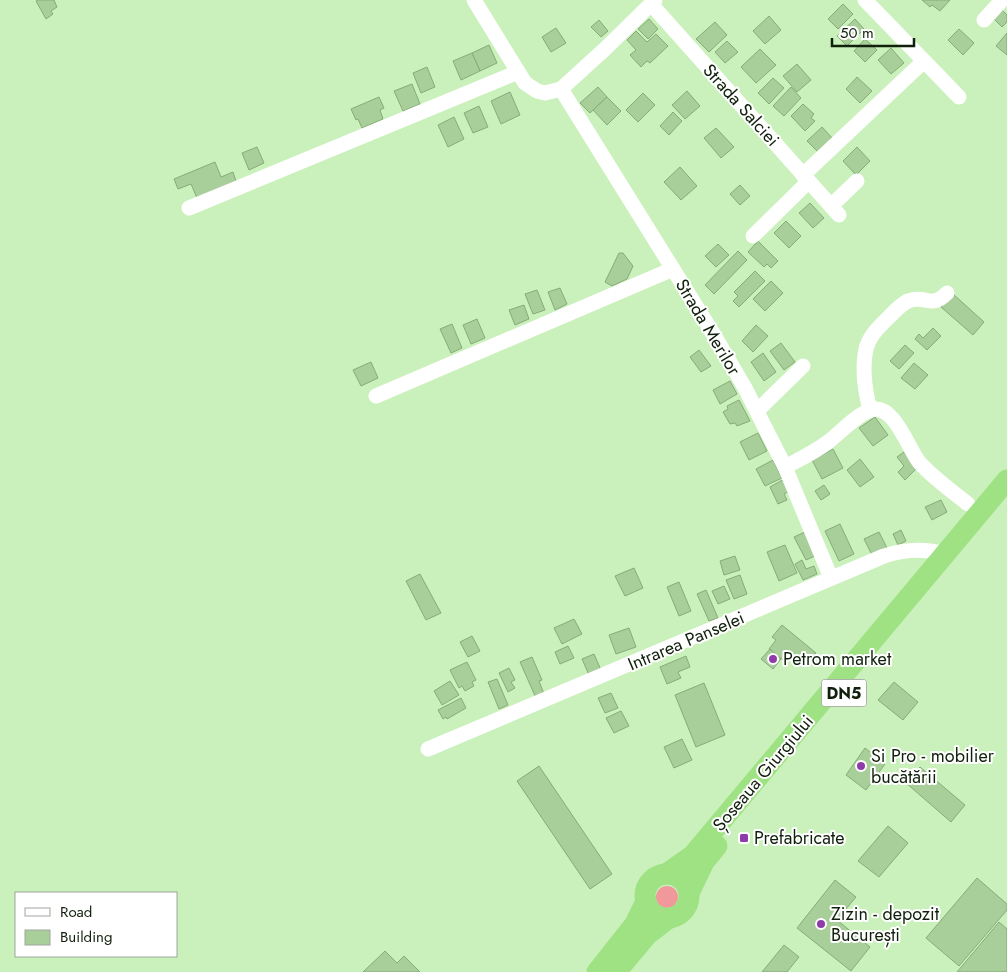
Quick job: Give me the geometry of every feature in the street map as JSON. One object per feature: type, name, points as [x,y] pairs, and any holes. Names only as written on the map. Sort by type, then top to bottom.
[{"type":"highway","name":"Șoseaua Giurgiului","points":[[597,972],[635,924],[646,901],[646,892],[650,883],[693,855],[1007,480]]},
{"type":"highway","name":"Șoseaua Giurgiului","points":[[616,972],[646,935],[669,918],[684,910],[688,902],[688,892],[704,862],[1007,498]]},
{"type":"highway","points":[[666,874],[678,877],[687,886],[688,892]]},
{"type":"highway","points":[[646,901],[652,912],[669,918]]},
{"type":"street","points":[[474,0],[524,83],[537,91],[545,93],[561,89],[653,2]]},
{"type":"street","points":[[865,0],[959,97]]},
{"type":"street","points":[[984,20],[1002,0]]},
{"type":"street","name":"Strada Salciei","points":[[653,2],[835,211],[857,181]]},
{"type":"street","points":[[753,236],[806,178],[924,61]]},
{"type":"street","points":[[189,208],[518,72]]},
{"type":"street","name":"Strada Merilor","points":[[561,89],[714,335],[758,410],[785,467],[831,578]]},
{"type":"street","points":[[376,396],[673,269]]},
{"type":"street","points":[[870,410],[865,371],[866,349],[870,339],[878,328],[907,302],[920,300],[934,302],[947,293]]},
{"type":"street","points":[[758,410],[803,366]]},
{"type":"street","points":[[785,467],[828,442],[870,410],[879,409],[895,420],[919,461],[968,504]]},
{"type":"street","name":"Intrarea Panselei","points":[[428,749],[884,556],[899,551],[931,550],[946,554]]},
{"type":"shaded area","points":[[667,886],[675,889],[678,897],[675,905],[667,908],[659,905],[656,897],[659,889]]},
{"type":"building","points":[[54,0],[57,7],[51,11],[53,14],[46,19],[36,1]]},
{"type":"building","points":[[922,0],[950,0],[940,11],[932,5],[930,7]]},
{"type":"building","points":[[843,4],[853,14],[838,29],[828,19]]},
{"type":"building","points":[[1002,10],[1007,15],[1007,22],[1002,27],[994,19]]},
{"type":"building","points":[[769,16],[781,30],[765,44],[753,31]]},
{"type":"building","points":[[649,19],[658,29],[648,39],[638,29]]},
{"type":"building","points":[[855,19],[864,29],[847,46],[837,36]]},
{"type":"building","points":[[599,20],[608,31],[601,37],[591,27]]},
{"type":"building","points":[[715,22],[727,35],[709,52],[696,39]]},
{"type":"building","points":[[556,28],[566,43],[551,52],[542,37]]},
{"type":"building","points":[[959,29],[974,43],[963,55],[948,40]]},
{"type":"building","points":[[636,31],[647,42],[656,34],[668,46],[650,63],[647,61],[641,67],[630,55],[636,50],[627,40]]},
{"type":"building","points":[[1007,33],[1007,55],[996,46]]},
{"type":"building","points":[[865,39],[877,50],[865,62],[854,51]]},
{"type":"building","points":[[727,41],[738,52],[725,63],[715,52]]},
{"type":"building","points":[[489,45],[497,63],[480,71],[472,53]]},
{"type":"building","points":[[891,48],[904,63],[891,74],[878,60]]},
{"type":"building","points":[[760,49],[776,65],[756,83],[741,67]]},
{"type":"building","points":[[472,53],[480,71],[461,80],[453,61]]},
{"type":"building","points":[[797,64],[811,80],[797,92],[783,76]]},
{"type":"building","points":[[427,67],[435,87],[421,93],[413,73]]},
{"type":"building","points":[[857,77],[872,91],[860,103],[846,89]]},
{"type":"building","points":[[773,78],[784,88],[769,104],[758,93]]},
{"type":"building","points":[[412,84],[420,104],[403,111],[394,91]]},
{"type":"building","points":[[598,87],[607,97],[590,113],[580,103]]},
{"type":"building","points":[[791,87],[801,98],[784,116],[773,106]]},
{"type":"building","points":[[687,91],[700,106],[685,119],[672,105]]},
{"type":"building","points":[[510,92],[520,115],[501,124],[491,101]]},
{"type":"building","points":[[643,93],[655,105],[638,122],[626,110]]},
{"type":"building","points":[[379,97],[384,108],[380,110],[383,119],[362,128],[351,109]]},
{"type":"building","points":[[607,97],[621,111],[607,125],[593,110]]},
{"type":"building","points":[[803,104],[814,114],[811,118],[815,121],[805,131],[791,116]]},
{"type":"building","points":[[479,106],[488,127],[473,133],[464,113]]},
{"type":"building","points":[[673,112],[682,121],[669,135],[660,126]]},
{"type":"building","points":[[454,117],[464,139],[448,147],[438,125]]},
{"type":"building","points":[[822,127],[834,140],[819,153],[807,141]]},
{"type":"building","points":[[716,128],[734,147],[721,158],[704,138]]},
{"type":"building","points":[[257,147],[264,163],[249,170],[242,153]]},
{"type":"building","points":[[857,147],[870,161],[856,175],[843,161]]},
{"type":"building","points":[[215,162],[221,177],[233,172],[236,181],[197,198],[191,184],[178,189],[174,179]]},
{"type":"building","points":[[680,167],[697,186],[681,200],[664,182]]},
{"type":"building","points":[[740,185],[750,196],[740,205],[730,194]]},
{"type":"building","points":[[810,203],[824,218],[813,228],[799,213]]},
{"type":"building","points":[[786,221],[801,236],[789,248],[774,233]]},
{"type":"building","points":[[758,241],[778,261],[771,268],[767,264],[764,267],[748,252]]},
{"type":"building","points":[[718,244],[729,255],[716,267],[705,256]]},
{"type":"building","points":[[738,251],[747,260],[714,294],[705,285]]},
{"type":"building","points":[[619,253],[623,253],[633,266],[627,279],[612,286],[605,282]]},
{"type":"building","points":[[755,271],[765,281],[739,307],[733,301],[738,296],[734,292]]},
{"type":"building","points":[[771,281],[783,293],[765,311],[753,299]]},
{"type":"building","points":[[560,288],[567,304],[555,310],[548,292]]},
{"type":"building","points":[[537,290],[545,310],[533,314],[525,294]]},
{"type":"building","points":[[953,294],[984,322],[973,335],[941,307]]},
{"type":"building","points":[[524,305],[529,319],[515,325],[509,310]]},
{"type":"building","points":[[477,319],[485,338],[471,344],[463,325]]},
{"type":"building","points":[[452,324],[462,348],[451,353],[440,329]]},
{"type":"building","points":[[756,325],[768,336],[753,352],[742,341]]},
{"type":"building","points":[[933,328],[941,336],[927,350],[915,339],[919,334],[923,338]]},
{"type":"building","points":[[781,343],[795,362],[784,370],[770,351]]},
{"type":"building","points":[[905,345],[914,353],[899,369],[890,361]]},
{"type":"building","points":[[699,350],[711,366],[701,372],[690,357]]},
{"type":"building","points":[[763,353],[776,372],[764,381],[751,362]]},
{"type":"building","points":[[371,362],[378,378],[361,386],[353,370]]},
{"type":"building","points":[[914,363],[928,375],[915,389],[901,378]]},
{"type":"building","points":[[730,381],[737,394],[720,404],[713,390]]},
{"type":"building","points":[[739,400],[750,421],[737,426],[735,423],[730,424],[723,412],[728,409],[727,406]]},
{"type":"building","points":[[875,417],[888,435],[873,446],[859,428]]},
{"type":"building","points":[[758,433],[767,451],[749,460],[740,442]]},
{"type":"building","points":[[833,449],[843,468],[822,479],[812,460]]},
{"type":"building","points":[[908,449],[918,467],[905,480],[898,472],[904,466],[897,457]]},
{"type":"building","points":[[860,459],[874,477],[860,487],[847,470]]},
{"type":"building","points":[[773,460],[782,478],[765,486],[756,469]]},
{"type":"building","points":[[786,478],[788,492],[784,494],[787,500],[778,504],[770,487]]},
{"type":"building","points":[[824,485],[830,494],[821,500],[815,491]]},
{"type":"building","points":[[941,500],[947,512],[932,520],[925,507]]},
{"type":"building","points":[[840,524],[854,554],[839,561],[825,531]]},
{"type":"building","points":[[901,530],[906,541],[898,545],[893,534]]},
{"type":"building","points":[[805,532],[817,555],[806,560],[794,537]]},
{"type":"building","points":[[879,532],[888,550],[873,557],[864,539]]},
{"type":"building","points":[[785,545],[797,573],[779,581],[767,552]]},
{"type":"building","points":[[735,556],[740,570],[724,575],[720,561]]},
{"type":"building","points":[[802,560],[806,569],[814,566],[817,574],[803,580],[795,564]]},
{"type":"building","points":[[634,568],[643,588],[625,596],[615,576]]},
{"type":"building","points":[[420,574],[441,613],[426,620],[406,581]]},
{"type":"building","points":[[740,575],[747,594],[734,599],[726,580]]},
{"type":"building","points":[[679,582],[691,611],[679,616],[667,587]]},
{"type":"building","points":[[724,586],[730,599],[718,604],[712,591]]},
{"type":"building","points":[[706,590],[718,618],[709,621],[697,594]]},
{"type":"building","points":[[574,619],[582,634],[562,644],[554,628]]},
{"type":"building","points":[[782,625],[816,653],[805,665],[790,652],[783,660],[769,649],[776,640],[772,637]]},
{"type":"building","points":[[629,628],[636,647],[616,654],[609,635]]},
{"type":"building","points":[[472,636],[480,651],[468,657],[460,642]]},
{"type":"building","points":[[568,646],[574,658],[560,664],[555,652]]},
{"type":"building","points":[[770,649],[781,659],[773,669],[761,659]]},
{"type":"building","points":[[594,654],[601,670],[589,675],[582,659]]},
{"type":"building","points":[[686,656],[690,667],[678,672],[681,678],[667,684],[660,667]]},
{"type":"building","points":[[532,657],[542,680],[539,681],[544,694],[536,698],[520,662]]},
{"type":"building","points":[[467,662],[476,680],[472,682],[474,686],[465,691],[462,686],[459,688],[450,670]]},
{"type":"building","points":[[509,668],[515,680],[511,682],[515,688],[508,692],[499,673]]},
{"type":"building","points":[[497,679],[508,705],[499,709],[488,682]]},
{"type":"building","points":[[450,681],[459,695],[442,705],[434,691]]},
{"type":"building","points":[[894,682],[918,702],[903,720],[878,700]]},
{"type":"building","points":[[704,683],[725,735],[696,747],[675,695]]},
{"type":"building","points":[[611,693],[618,708],[605,713],[598,698]]},
{"type":"building","points":[[461,698],[466,708],[447,719],[446,717],[443,719],[438,710]]},
{"type":"building","points":[[621,711],[629,726],[614,733],[606,718]]},
{"type":"building","points":[[682,739],[692,760],[674,768],[664,747]]},
{"type":"building","points":[[865,748],[885,764],[866,790],[846,775]]},
{"type":"building","points":[[539,766],[612,874],[590,889],[517,781]]},
{"type":"building","points":[[920,767],[965,805],[951,822],[906,783]]},
{"type":"building","points":[[888,826],[908,843],[879,877],[858,861]]},
{"type":"building","points":[[977,878],[1007,904],[1007,910],[959,966],[926,938]]},
{"type":"building","name":"Zizin - depozit București","points":[[835,880],[856,897],[837,920],[870,947],[851,971],[797,928]]},
{"type":"building","points":[[999,922],[1007,929],[1007,972],[957,972]]},
{"type":"building","points":[[784,945],[799,957],[787,972],[762,972]]},
{"type":"building","points":[[385,951],[397,963],[404,956],[420,972],[363,972]]},
{"type":"place","name":"Petrom market","points":[[773,659]]},
{"type":"place","name":"Si Pro - mobilier bucătării","points":[[861,766]]},
{"type":"place","name":"Prefabricate","points":[[744,838]]},
{"type":"place","name":"Zizin - depozit București","points":[[821,924]]}]
